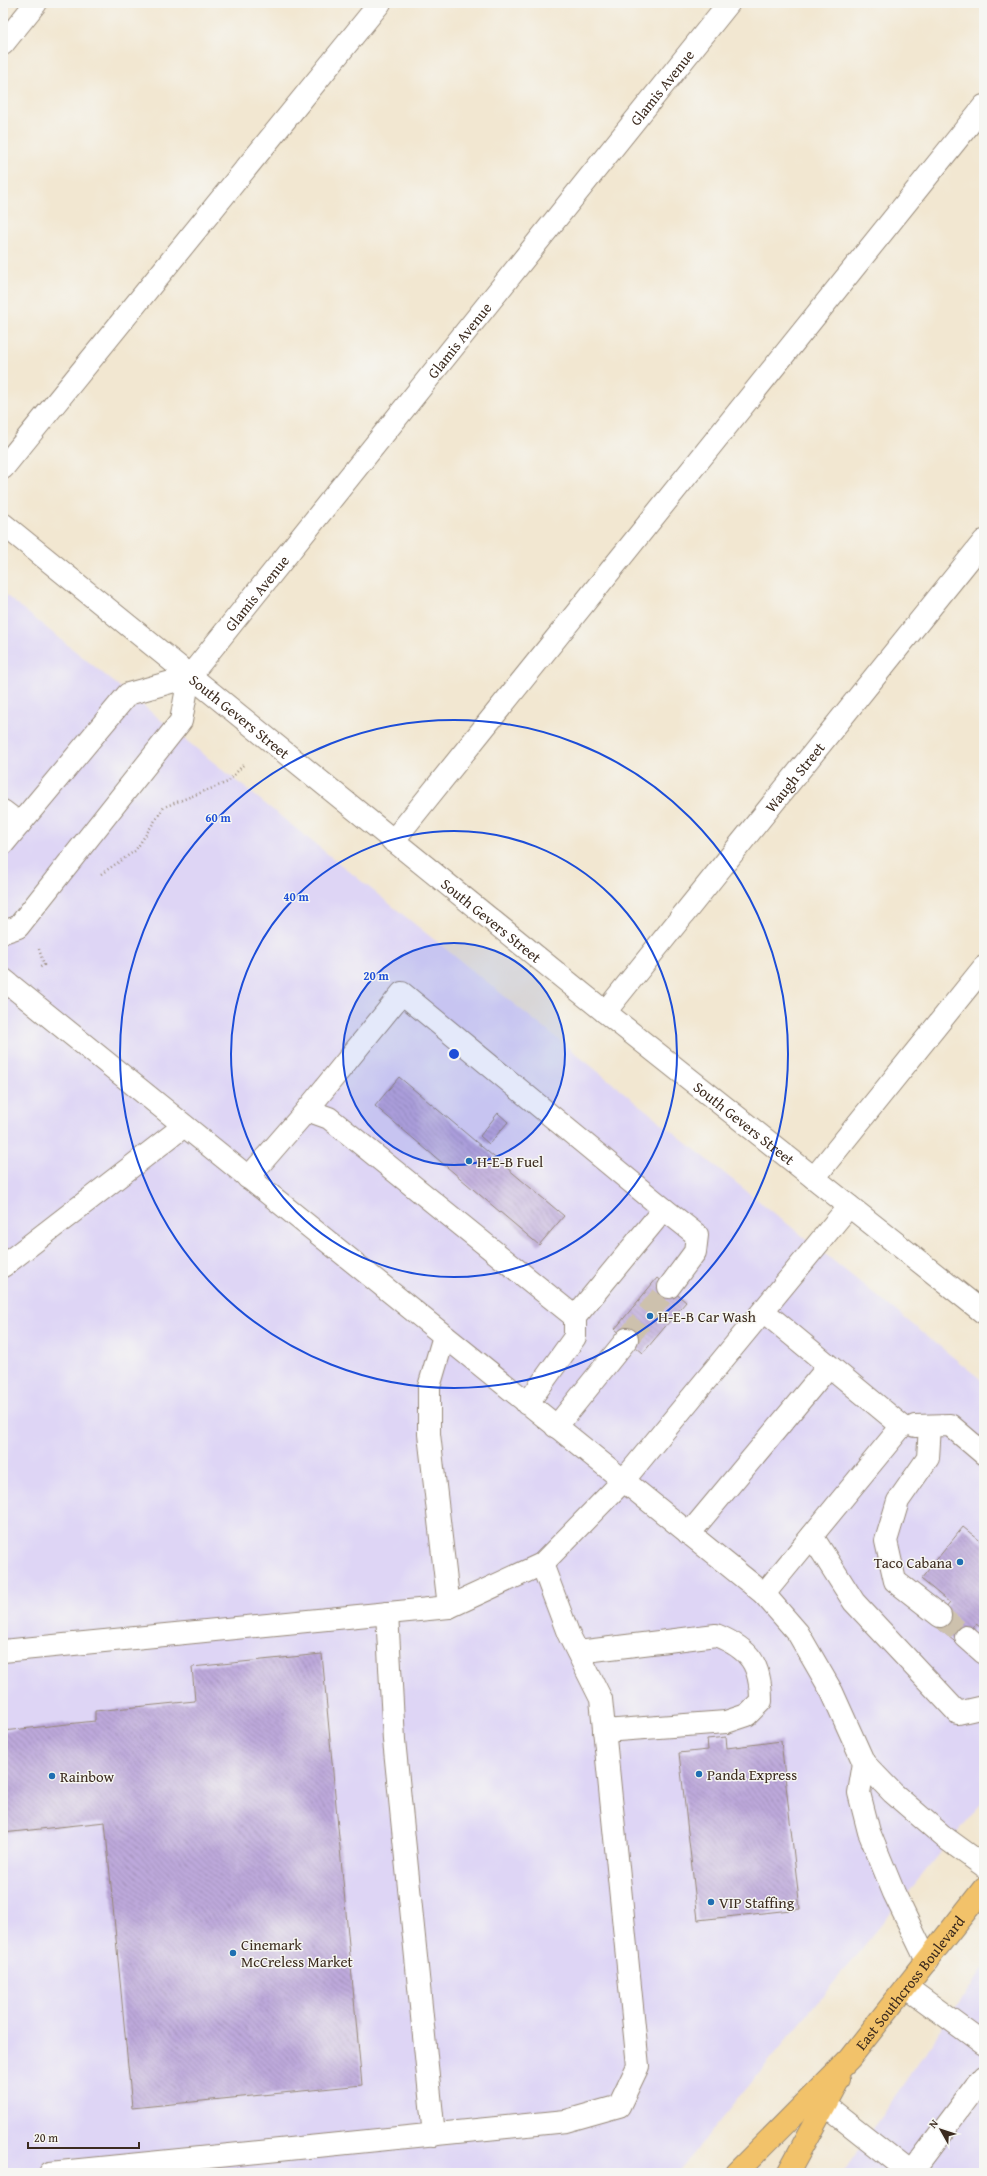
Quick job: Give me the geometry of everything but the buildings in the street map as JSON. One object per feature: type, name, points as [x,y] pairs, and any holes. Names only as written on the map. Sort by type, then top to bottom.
[{"type":"main road","name":"East Southcross Boulevard","points":[[736,2173],[850,2058],[984,1888]]},
{"type":"main road","name":"East Southcross Boulevard","points":[[788,2173],[850,2058]]},
{"type":"street","points":[[3,44],[36,3]]},
{"type":"street","points":[[3,468],[380,3]]},
{"type":"street","name":"Glamis Avenue","points":[[189,677],[729,3]]},
{"type":"street","points":[[393,841],[984,106]]},
{"type":"street","name":"South Gevers Street","points":[[3,524],[189,677],[605,1012],[984,1313]]},
{"type":"street","name":"Waugh Street","points":[[605,1012],[984,541]]},
{"type":"street","points":[[3,844],[128,694],[189,677],[181,721],[18,927],[3,932]]},
{"type":"street","points":[[3,811],[20,824]]},
{"type":"street","points":[[814,1178],[984,966]]},
{"type":"street","points":[[5,981],[623,1482],[764,1594],[798,1633],[832,1692],[864,1763],[893,1793],[944,1837],[984,1866]]},
{"type":"street","points":[[248,1178],[307,1110],[402,993],[697,1235],[695,1252],[669,1287]]},
{"type":"street","points":[[307,1110],[329,1118],[575,1317]]},
{"type":"street","points":[[3,1266],[184,1126]]},
{"type":"street","points":[[3,1651],[449,1607],[542,1564],[623,1482],[849,1206]]},
{"type":"street","points":[[527,1404],[575,1337],[575,1317],[664,1209]]},
{"type":"street","points":[[763,1311],[902,1426],[950,1425],[984,1454]]},
{"type":"street","points":[[444,1336],[429,1387],[430,1434],[449,1607]]},
{"type":"street","points":[[556,1427],[627,1339]]},
{"type":"street","points":[[689,1534],[829,1366]]},
{"type":"street","points":[[764,1594],[902,1426]]},
{"type":"street","points":[[930,1426],[928,1458],[898,1501],[886,1541],[895,1581],[940,1616]]},
{"type":"street","points":[[812,1536],[854,1602],[958,1713],[984,1707]]},
{"type":"street","points":[[50,2173],[566,2121],[619,2106],[638,2066],[601,1699],[568,1633],[542,1564]]},
{"type":"street","points":[[387,1613],[394,1740],[434,2135]]},
{"type":"street","points":[[578,1652],[716,1635],[736,1644],[753,1662],[761,1680],[761,1701],[747,1716],[726,1722],[604,1731]]},
{"type":"street","points":[[966,1637],[984,1653]]},
{"type":"street","points":[[864,1763],[858,1793],[869,1832],[894,1893],[927,1961]]},
{"type":"street","points":[[906,1987],[984,2044]]},
{"type":"street","points":[[825,2105],[911,2173],[984,2076]]},
{"type":"path","points":[[100,876],[135,851],[164,807],[228,782],[243,765]]},
{"type":"path","points":[[5,981],[44,965],[40,955],[39,944]]},
{"type":"shaded area","points":[[3,593],[984,1382],[984,1800],[677,2173],[3,2173]]},
{"type":"shaded area","points":[[984,1967],[984,2173],[842,2173]]},
{"type":"tunnel","points":[[627,1339],[669,1287]]},
{"type":"tunnel","points":[[940,1616],[966,1637]]},
{"type":"place","name":"H-E-B Fuel","points":[[469,1161]]},
{"type":"place","name":"H-E-B Car Wash","points":[[650,1316]]},
{"type":"place","name":"Taco Cabana","points":[[960,1562]]},
{"type":"place","name":"Panda Express","points":[[699,1774]]},
{"type":"place","name":"Rainbow","points":[[52,1776]]},
{"type":"place","name":"VIP Staffing","points":[[711,1902]]},
{"type":"place","name":"Cinemark McCreless Market","points":[[233,1953]]}]
